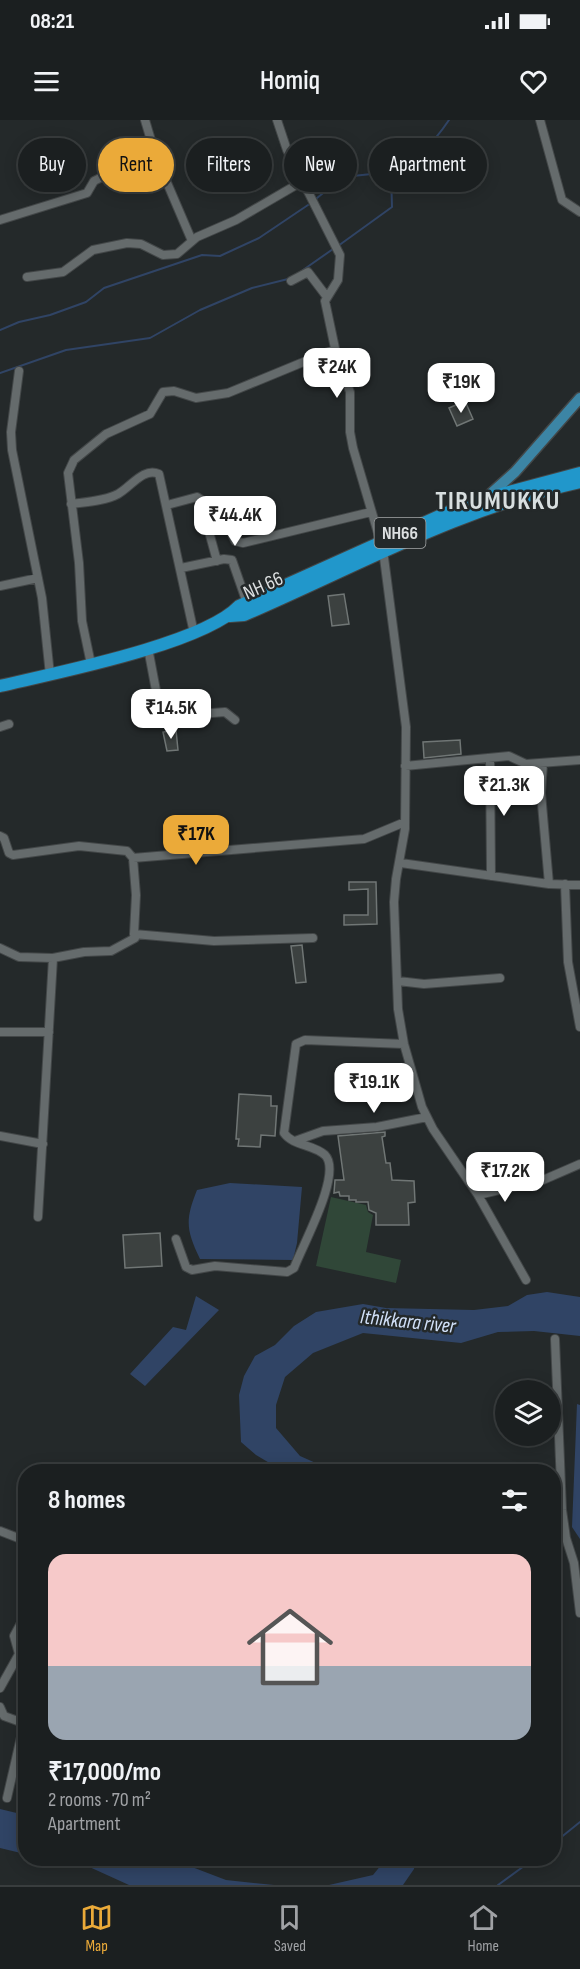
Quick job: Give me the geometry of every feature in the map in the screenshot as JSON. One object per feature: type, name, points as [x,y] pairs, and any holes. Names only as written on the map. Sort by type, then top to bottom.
[{"type":"highway","name":"NH 66","points":[[230,616],[244,615],[382,546],[486,498],[580,473]]},
{"type":"highway","name":"NH 66","points":[[0,686],[91,664],[194,633],[230,616],[247,603],[382,546],[467,514],[580,482]]},
{"type":"main road","points":[[486,498],[514,472],[580,398]]},
{"type":"main road","points":[[513,490],[514,472]]},
{"type":"street","points":[[145,120],[151,138]]},
{"type":"street","points":[[277,120],[284,141]]},
{"type":"street","points":[[540,120],[556,186],[563,202],[580,212]]},
{"type":"street","points":[[0,220],[87,193],[94,181],[98,179]]},
{"type":"street","points":[[27,277],[63,272],[93,250],[136,243],[158,253],[170,255],[181,253],[192,242],[284,191]]},
{"type":"street","points":[[171,192],[192,242]]},
{"type":"street","points":[[308,192],[340,255],[338,280],[327,297]]},
{"type":"street","points":[[291,281],[308,272],[327,297],[335,349],[350,392],[351,440],[382,546],[402,687],[405,822],[394,902],[399,981],[398,1009],[404,1044],[427,1117],[478,1195],[525,1280]]},
{"type":"street","points":[[91,664],[82,621],[82,597],[68,473],[74,460],[106,434],[150,414],[163,392],[174,391],[196,398],[228,393],[335,349]]},
{"type":"street","points":[[19,371],[12,424],[12,450],[38,578],[50,675]]},
{"type":"street","points":[[71,504],[112,496],[144,475],[154,472],[160,478],[194,633]]},
{"type":"street","points":[[167,505],[197,497],[200,499],[217,561]]},
{"type":"street","points":[[228,526],[235,541],[243,543],[371,512]]},
{"type":"street","points":[[181,568],[229,559],[234,562],[247,603]]},
{"type":"street","points":[[0,586],[38,578]]},
{"type":"street","points":[[148,648],[161,717],[225,712],[235,720]]},
{"type":"street","points":[[405,766],[509,756],[523,764],[580,760]]},
{"type":"street","points":[[490,758],[492,876]]},
{"type":"street","points":[[543,763],[541,792],[549,884]]},
{"type":"street","points":[[133,858],[364,839],[405,822]]},
{"type":"street","points":[[0,836],[4,838],[9,853],[13,855],[79,846],[127,851],[133,858],[136,895],[135,938],[111,951],[84,952],[53,958],[19,957],[0,948]]},
{"type":"street","points":[[401,863],[549,884],[580,885]]},
{"type":"street","points":[[566,884],[568,962],[580,1027]]},
{"type":"street","points":[[134,934],[214,941],[313,938]]},
{"type":"street","points":[[38,1217],[53,958]]},
{"type":"street","points":[[399,981],[424,984],[500,978]]},
{"type":"street","points":[[0,1032],[49,1032]]},
{"type":"street","points":[[177,1239],[186,1267],[192,1270],[215,1266],[287,1272],[294,1268],[326,1194],[330,1168],[324,1154],[285,1136],[294,1050],[298,1042],[404,1044]]},
{"type":"street","points":[[295,1141],[323,1131],[377,1127],[427,1117]]},
{"type":"street","points":[[0,1136],[42,1144]]},
{"type":"street","points":[[478,1195],[543,1180],[580,1164]]},
{"type":"street","points":[[555,1339],[560,1464]]},
{"type":"street","points":[[561,1486],[566,1538],[574,1563],[580,1613]]},
{"type":"street","points":[[2,1534],[18,1539]]},
{"type":"street","points":[[18,1629],[14,1636],[18,1650]]},
{"type":"street","points":[[0,1686],[18,1656]]},
{"type":"street","points":[[0,1707],[4,1716],[18,1721]]},
{"type":"street","points":[[7,1798],[18,1753]]},
{"type":"green space","points":[[331,1197],[366,1205],[368,1212],[373,1215],[366,1252],[401,1260],[396,1283],[316,1266]]},
{"type":"water","points":[[230,1183],[302,1187],[297,1243],[293,1260],[200,1259],[189,1225],[190,1209],[197,1190]]},
{"type":"water","name":"Ithikkara river","points":[[547,1292],[580,1297],[580,1336],[534,1331],[498,1332],[461,1343],[363,1333],[313,1353],[285,1377],[276,1405],[276,1428],[300,1456],[318,1464],[271,1464],[241,1442],[239,1395],[244,1376],[255,1356],[275,1345],[294,1326],[316,1312],[363,1304],[386,1308],[474,1310],[508,1306],[527,1295]]},
{"type":"water","points":[[196,1296],[219,1310],[145,1386],[130,1374],[173,1327],[186,1330]]},
{"type":"water","points":[[577,1404],[580,1405],[580,1539],[572,1527]]},
{"type":"water","points":[[0,1809],[18,1813],[18,1852],[0,1848]]},
{"type":"water","points":[[87,1866],[189,1866],[226,1880],[274,1885],[129,1885]]},
{"type":"water","points":[[380,1866],[415,1866],[403,1885],[329,1885],[373,1875]]},
{"type":"building","points":[[465,401],[473,419],[457,426],[449,408]]},
{"type":"building","points":[[344,594],[349,624],[332,626],[328,596]]},
{"type":"building","points":[[176,730],[178,750],[167,751],[163,732]]},
{"type":"building","points":[[460,740],[461,754],[424,758],[423,742]]},
{"type":"building","points":[[349,882],[376,882],[377,924],[344,925],[344,915],[368,915],[368,889],[349,890]]},
{"type":"building","points":[[302,945],[306,982],[296,983],[291,946]]},
{"type":"building","points":[[239,1094],[271,1096],[271,1106],[277,1106],[275,1136],[261,1135],[260,1147],[238,1146],[239,1139],[236,1139]]},
{"type":"building","points":[[385,1132],[385,1136],[382,1137],[386,1163],[390,1163],[392,1180],[414,1181],[415,1202],[408,1203],[409,1225],[376,1225],[376,1213],[369,1210],[368,1202],[356,1202],[356,1200],[349,1200],[349,1196],[340,1196],[339,1192],[334,1193],[335,1180],[344,1180],[338,1136]]},
{"type":"building","points":[[160,1233],[162,1266],[125,1268],[123,1235]]},
{"type":"waterway","points":[[338,246],[392,207],[391,172],[424,150],[449,120]]},
{"type":"waterway","points":[[317,198],[343,177],[369,174]]},
{"type":"waterway","points":[[0,330],[86,302],[104,288],[202,255],[220,256],[259,238],[308,205]]},
{"type":"waterway","points":[[303,270],[333,249]]},
{"type":"waterway","points":[[0,373],[66,350],[150,338],[200,310],[252,288],[288,279]]},
{"type":"waterway","points":[[561,1837],[580,1822]]},
{"type":"waterway","points":[[498,1885],[524,1866]]},
{"type":"district","name":"TIRUMUKKU","points":[[498,500]]}]
